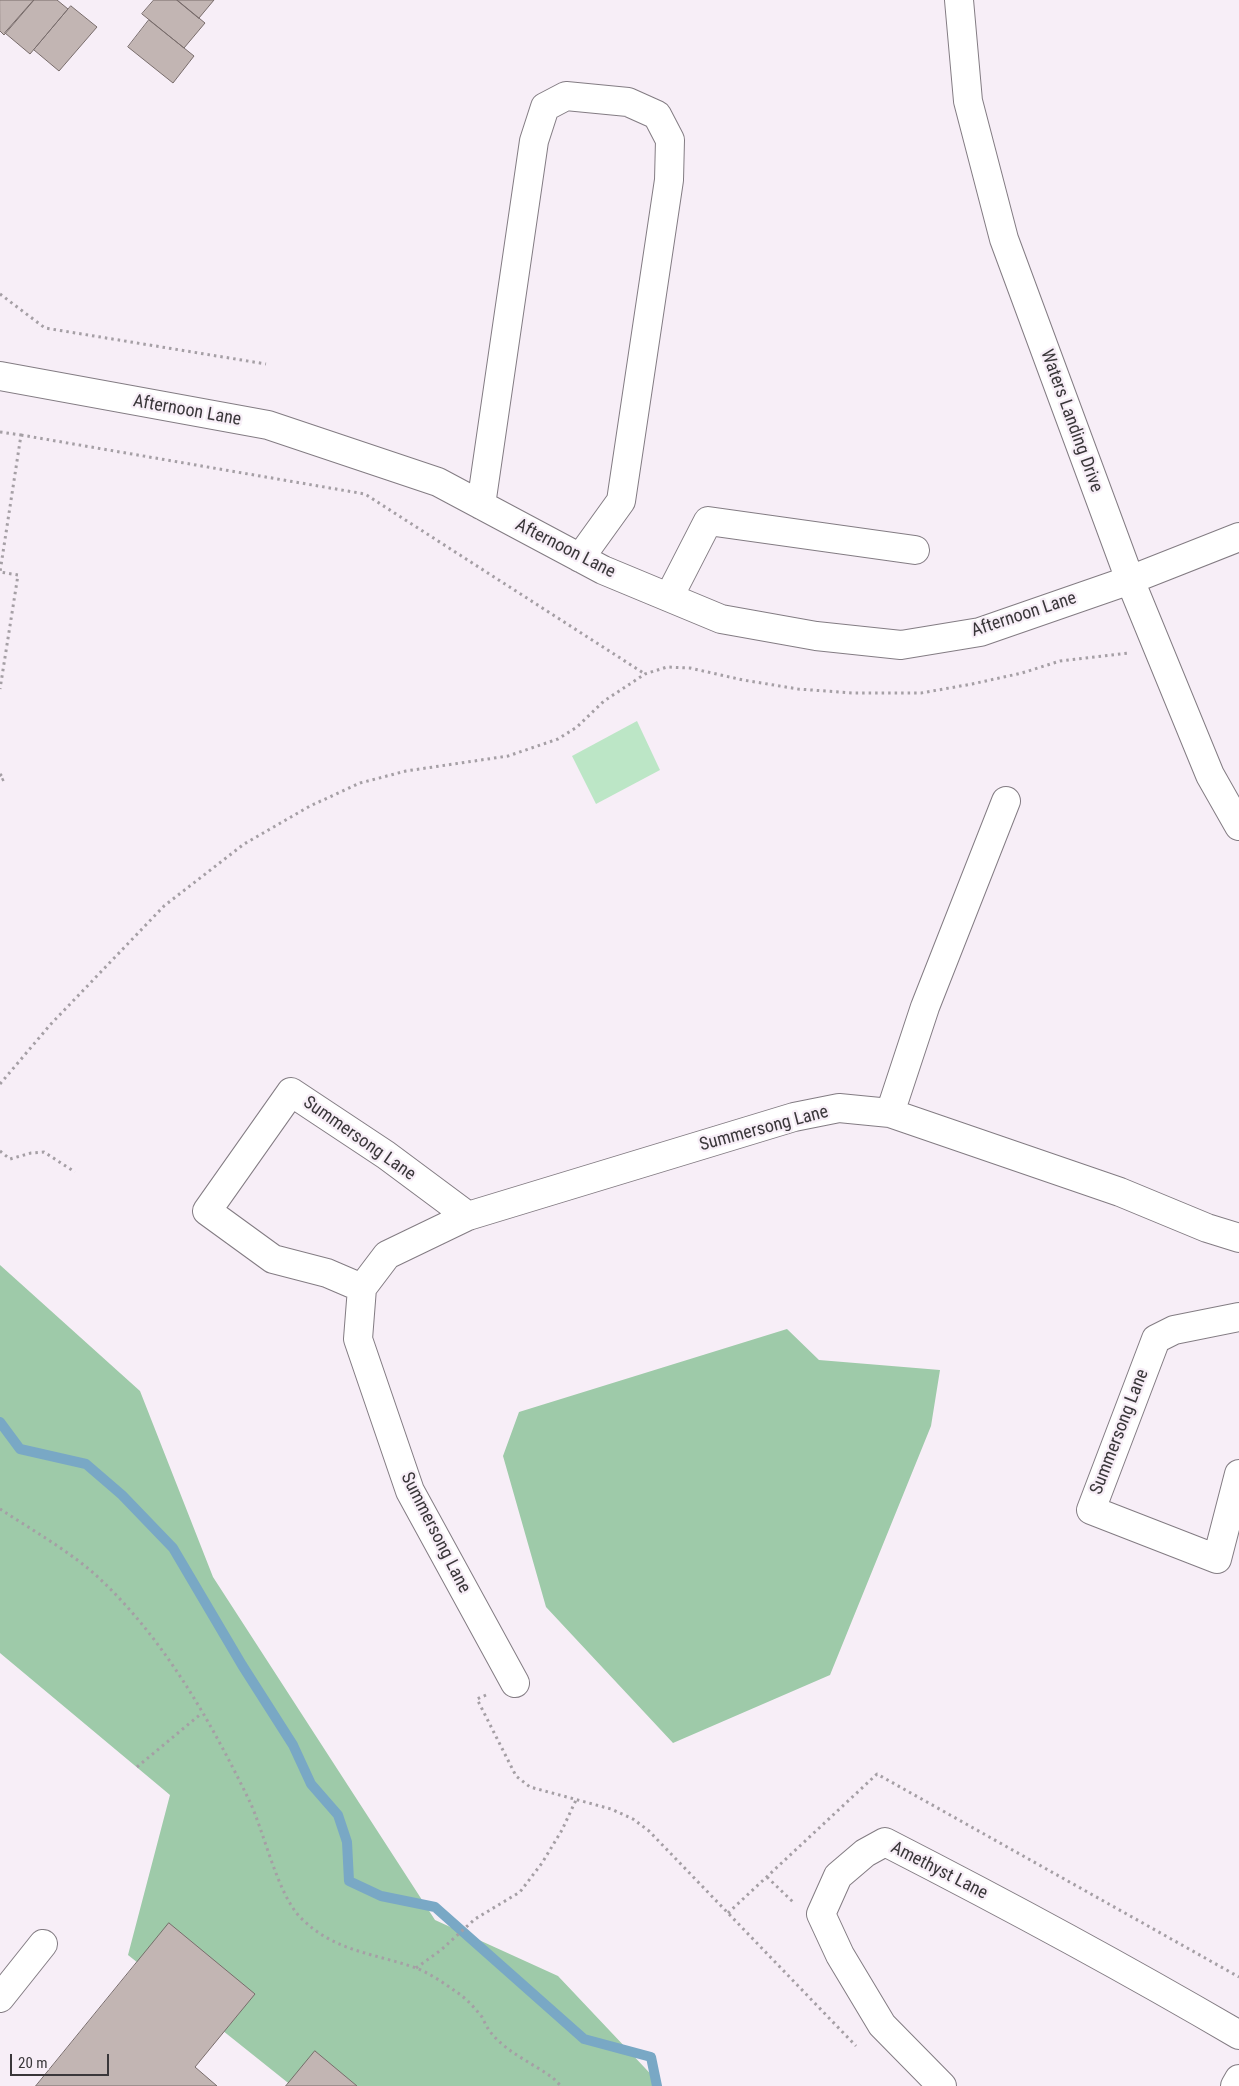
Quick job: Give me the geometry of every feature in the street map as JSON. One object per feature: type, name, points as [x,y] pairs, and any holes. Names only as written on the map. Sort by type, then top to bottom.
[{"type":"street","name":"Waters Landing Drive","points":[[959,0],[968,101],[1004,239],[1130,580],[1210,775],[1239,826]]},
{"type":"street","points":[[481,505],[534,141],[545,107],[566,96],[628,102],[658,115],[670,140],[669,180],[621,501],[580,558]]},
{"type":"street","name":"Afternoon Lane","points":[[1,384],[268,425],[438,482],[603,570],[721,619],[816,636],[901,645],[980,632],[1130,580],[1239,537]]},
{"type":"street","points":[[669,597],[708,521],[915,550]]},
{"type":"street","points":[[890,1113],[925,1007],[1006,800]]},
{"type":"street","name":"Summersong Lane","points":[[362,1288],[327,1273],[273,1259],[207,1211],[291,1092],[386,1155],[468,1216]]},
{"type":"street","name":"Summersong Lane","points":[[515,1683],[410,1491],[358,1339],[362,1288],[387,1255],[468,1216],[794,1117],[839,1108],[890,1113],[1120,1192],[1207,1228],[1239,1238]]},
{"type":"street","name":"Summersong Lane","points":[[1239,1317],[1174,1330],[1156,1339],[1091,1510],[1218,1559],[1239,1474]]},
{"type":"street","name":"Amethyst Lane","points":[[942,2086],[882,2025],[840,1955],[820,1914],[838,1876],[865,1853],[885,1842],[967,1884],[1168,1993],[1239,2035]]},
{"type":"street","points":[[0,1998],[43,1944]]},
{"type":"street","points":[[1235,2086],[1239,2079]]},
{"type":"path","points":[[0,294],[46,328],[266,364]]},
{"type":"path","points":[[0,432],[365,494],[645,674]]},
{"type":"path","points":[[0,689],[18,575],[0,572],[21,435]]},
{"type":"path","points":[[0,1084],[50,1025],[164,906],[244,844],[310,806],[360,784],[406,771],[508,756],[558,739],[577,727],[604,701],[645,674],[668,667],[798,689],[852,693],[921,692],[972,684],[1022,673],[1060,661],[1158,649]]},
{"type":"path","points":[[0,774],[4,780],[0,781]]},
{"type":"path","points":[[0,1151],[10,1159],[31,1153],[44,1152],[75,1172]]},
{"type":"path","points":[[0,1509],[98,1576],[132,1613],[166,1657],[202,1713],[250,1802],[285,1893],[299,1916],[317,1932],[339,1944],[369,1956],[416,1968],[456,1991],[470,2002],[493,2035],[553,2078],[561,2086]]},
{"type":"path","points":[[477,1699],[516,1776],[530,1787],[611,1808],[633,1819],[649,1831],[862,2051]]},
{"type":"path","points":[[137,1767],[202,1713]]},
{"type":"path","points":[[416,1968],[441,1950],[475,1920],[520,1892],[542,1863],[562,1830],[576,1800]]},
{"type":"path","points":[[728,1913],[767,1877]]},
{"type":"green space","points":[[637,721],[660,770],[596,804],[572,756]]},
{"type":"green space","points":[[0,1265],[140,1391],[213,1577],[435,1920],[558,1976],[662,2086],[292,2086],[128,1955],[170,1795],[0,1653]]},
{"type":"green space","points":[[787,1329],[819,1360],[940,1370],[931,1426],[830,1675],[673,1743],[546,1607],[503,1456],[519,1412]]},
{"type":"building","points":[[0,0],[34,0],[4,35],[0,31]]},
{"type":"building","points":[[34,0],[57,0],[68,9],[30,54],[5,33]]},
{"type":"building","points":[[154,0],[177,0],[205,23],[184,48],[142,14]]},
{"type":"building","points":[[177,0],[214,0],[199,18]]},
{"type":"building","points":[[71,6],[97,27],[59,71],[34,50]]},
{"type":"building","points":[[149,20],[194,56],[173,83],[128,47]]},
{"type":"building","points":[[169,1923],[255,1994],[195,2067],[217,2086],[36,2086]]},
{"type":"building","points":[[315,2051],[357,2086],[286,2086]]},
{"type":"waterway","points":[[0,1422],[20,1449],[86,1464],[122,1495],[173,1548],[242,1665],[293,1745],[311,1784],[338,1815],[347,1842],[349,1881],[381,1896],[435,1907],[584,2039],[651,2057],[657,2086]]}]
